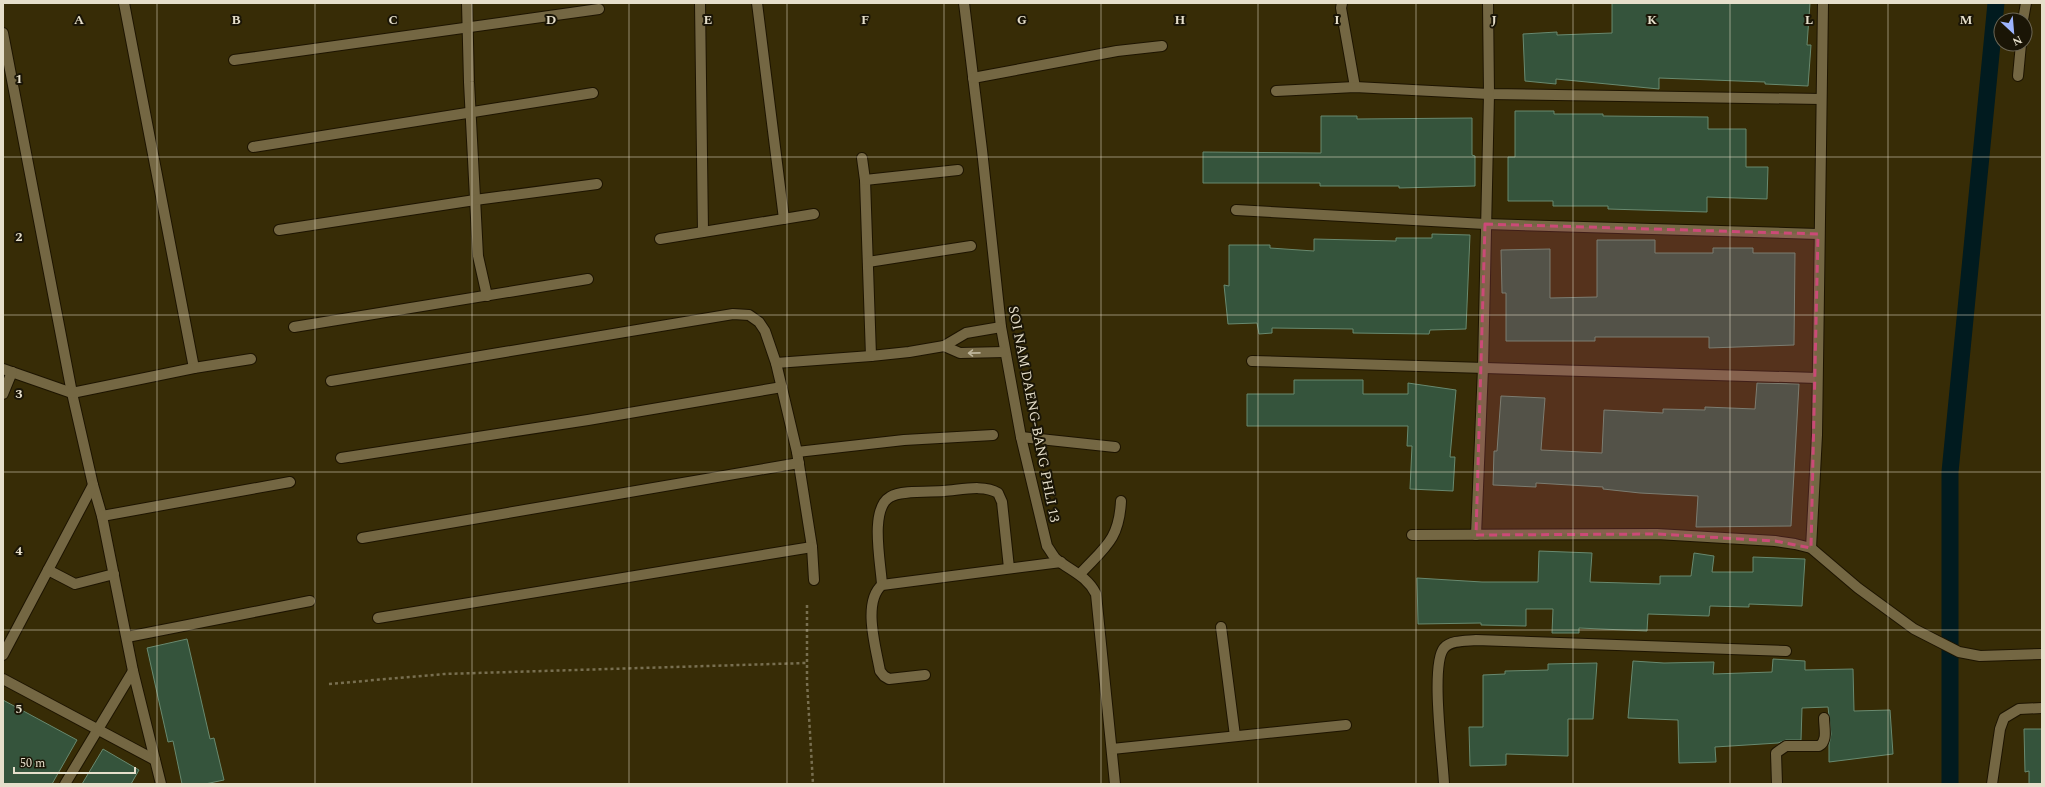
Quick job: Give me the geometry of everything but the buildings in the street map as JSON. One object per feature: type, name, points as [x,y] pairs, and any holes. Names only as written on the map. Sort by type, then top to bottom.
[{"type":"street","points":[[124,3],[194,368]]},
{"type":"street","points":[[467,3],[478,256],[487,296]]},
{"type":"street","points":[[700,3],[703,232]]},
{"type":"street","points":[[757,3],[784,219]]},
{"type":"street","name":"SOI NAM DAENG-BANG PHLI 13","points":[[964,3],[1005,352],[1022,437],[1047,546],[1055,558],[1080,574],[1092,585],[1097,599],[1115,784]]},
{"type":"street","points":[[1342,3],[1355,87]]},
{"type":"street","points":[[1476,535],[1483,368],[1489,94],[1488,3]]},
{"type":"street","points":[[1811,548],[1817,435],[1818,234],[1823,3]]},
{"type":"street","points":[[234,60],[599,8]]},
{"type":"street","points":[[3,32],[72,393],[93,485],[102,516],[133,671],[161,784]]},
{"type":"street","points":[[973,78],[1117,51],[1162,46]]},
{"type":"street","points":[[2018,76],[2020,52]]},
{"type":"street","points":[[1276,91],[1355,87],[1489,94],[1821,99]]},
{"type":"street","points":[[253,147],[471,114],[593,93]]},
{"type":"street","points":[[862,158],[865,180],[871,356]]},
{"type":"street","points":[[865,180],[958,170]]},
{"type":"street","points":[[279,230],[475,200],[597,184]]},
{"type":"street","points":[[1236,210],[1485,224],[1818,234]]},
{"type":"street","points":[[660,239],[814,214]]},
{"type":"street","points":[[868,262],[970,246]]},
{"type":"street","points":[[294,327],[588,279]]},
{"type":"street","points":[[331,381],[733,314],[749,315],[759,322],[765,331],[776,363],[798,452],[798,464],[812,547],[814,580]]},
{"type":"street","points":[[776,363],[871,356],[944,346],[966,334],[1001,327]]},
{"type":"street","points":[[944,346],[960,353],[1005,352]]},
{"type":"street","points":[[3,394],[8,370],[72,393],[194,368],[251,359]]},
{"type":"street","points":[[1252,361],[1817,378]]},
{"type":"street","points":[[341,458],[588,420],[782,387]]},
{"type":"street","points":[[798,452],[904,440],[993,435]]},
{"type":"street","points":[[1022,437],[1115,447]]},
{"type":"street","points":[[362,538],[798,464]]},
{"type":"street","points":[[102,516],[290,482]]},
{"type":"street","points":[[3,655],[93,485]]},
{"type":"street","points":[[925,675],[889,679],[880,671],[871,611],[874,596],[882,585],[877,520],[884,502],[890,496],[904,494],[985,488],[998,493],[1002,502],[1009,568]]},
{"type":"street","points":[[1080,574],[1110,542],[1116,532],[1121,501]]},
{"type":"street","points":[[1412,535],[1657,534],[1775,541],[1811,548],[1858,588],[1930,639],[1959,652],[1980,656],[2042,654]]},
{"type":"street","points":[[378,618],[812,547]]},
{"type":"street","points":[[882,585],[1061,562]]},
{"type":"street","points":[[48,570],[75,584],[114,574]]},
{"type":"street","points":[[127,637],[310,601]]},
{"type":"street","points":[[1221,627],[1235,736]]},
{"type":"street","points":[[1444,784],[1437,678],[1439,655],[1445,646],[1457,642],[1476,640],[1786,651]]},
{"type":"street","points":[[65,784],[97,728],[133,671]]},
{"type":"street","points":[[3,679],[155,760]]},
{"type":"street","points":[[1992,784],[2000,729],[2004,718],[2019,709],[2042,708]]},
{"type":"street","points":[[1777,784],[1776,753],[1786,746],[1819,746],[1823,744],[1825,740],[1824,718]]},
{"type":"street","points":[[1112,749],[1346,725]]},
{"type":"path","points":[[807,605],[806,663],[813,784]]},
{"type":"path","points":[[329,684],[444,674],[806,663]]},
{"type":"highlighted area","points":[[1485,224],[1818,234],[1811,548],[1775,541],[1657,534],[1476,535]]},
{"type":"waterway","points":[[1950,784],[1950,472],[1996,3]]}]
